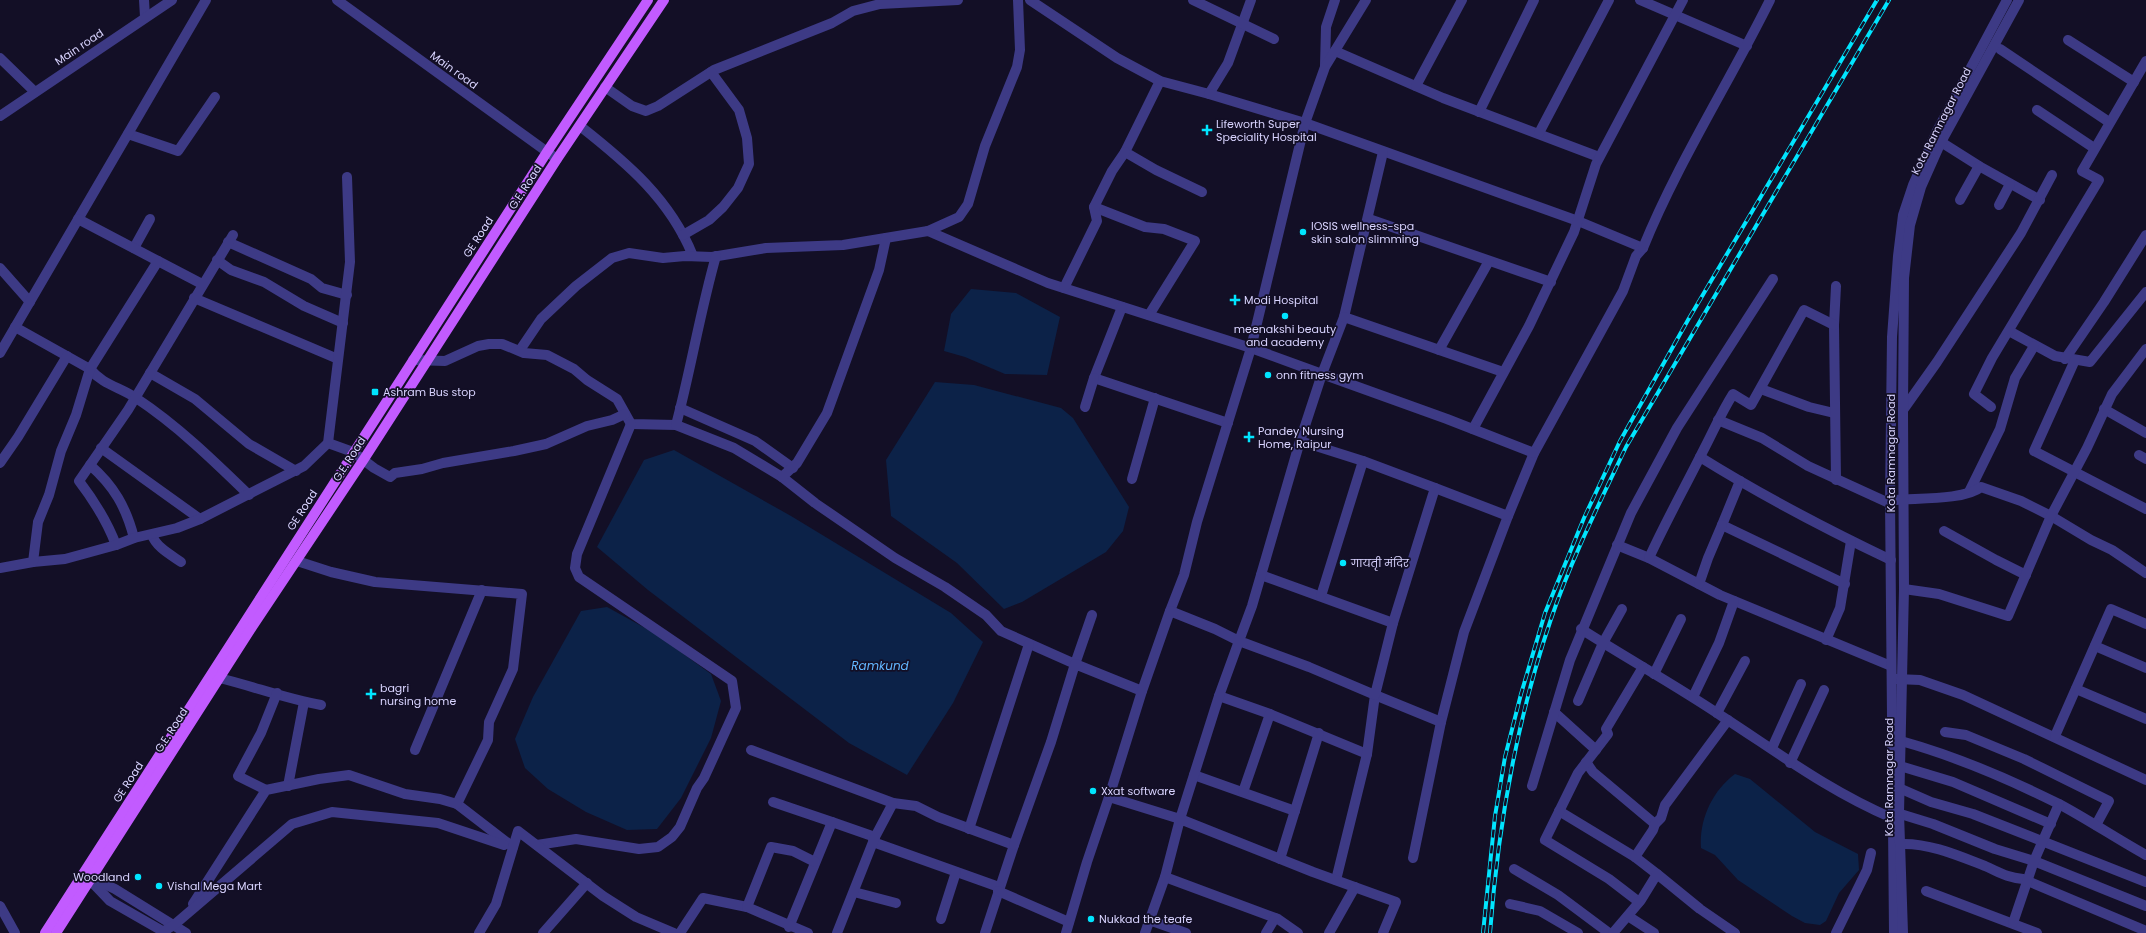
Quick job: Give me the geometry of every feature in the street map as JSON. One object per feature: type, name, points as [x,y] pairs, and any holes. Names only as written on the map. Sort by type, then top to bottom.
[{"type":"main road","name":"GE Road","points":[[45,933],[88,877],[353,452],[547,152],[648,0]]},
{"type":"main road","name":"G.E. Road","points":[[56,933],[88,877],[364,459],[557,159],[664,0]]},
{"type":"street","points":[[144,0],[144,17]]},
{"type":"street","name":"Main road","points":[[0,116],[144,17],[172,0]]},
{"type":"street","points":[[0,353],[206,0]]},
{"type":"street","name":"Main road","points":[[337,0],[557,159]]},
{"type":"street","points":[[606,87],[632,106],[646,111],[658,106],[711,72],[832,23],[853,11],[880,4],[958,0]]},
{"type":"street","points":[[1030,0],[1117,58],[1160,81],[1305,123],[1578,221],[1643,248]]},
{"type":"street","points":[[1193,0],[1274,38]]},
{"type":"street","points":[[1209,94],[1228,63],[1251,0]]},
{"type":"street","points":[[1325,67],[1326,27],[1335,0]]},
{"type":"street","points":[[1066,933],[1087,862],[1142,691],[1184,575],[1197,522],[1252,348],[1305,123],[1325,67],[1366,0]]},
{"type":"street","points":[[1416,86],[1462,0]]},
{"type":"street","points":[[1479,112],[1534,0]]},
{"type":"street","points":[[1540,133],[1609,0]]},
{"type":"street","points":[[1640,0],[1747,46]]},
{"type":"street","points":[[1473,429],[1551,282],[1578,221],[1599,157],[1676,16],[1683,0]]},
{"type":"street","points":[[1413,858],[1442,722],[1464,632],[1534,452],[1623,291],[1636,256],[1643,248],[1692,146],[1747,46],[1770,0]]},
{"type":"street","points":[[1894,933],[1894,814],[1897,679],[1890,666],[1890,502],[1892,337],[1898,256],[1903,215],[1913,185],[1937,132],[2007,0]]},
{"type":"street","name":"Kota Ramnagar Road","points":[[1903,933],[1901,844],[1894,814],[1899,788],[1901,741],[1897,679],[1904,589],[1902,499],[1904,278],[1910,225],[1921,187],[1941,142],[2019,0]]},
{"type":"street","points":[[520,350],[541,319],[576,286],[612,258],[629,254],[663,258],[716,256],[766,248],[842,245],[928,231],[959,217],[968,204],[985,146],[1017,67],[1020,50],[1018,1]]},
{"type":"street","points":[[2068,40],[2134,82]]},
{"type":"street","points":[[2000,49],[2109,122]]},
{"type":"street","points":[[1335,51],[1479,112],[1540,133],[1599,157]]},
{"type":"street","points":[[0,58],[35,92]]},
{"type":"street","points":[[1991,407],[1974,394],[2009,331],[2099,180],[2082,171],[2109,122],[2146,61]]},
{"type":"street","points":[[683,235],[709,220],[723,207],[738,188],[749,164],[747,138],[739,110],[711,72]]},
{"type":"street","points":[[1064,288],[1097,221],[1094,207],[1112,171],[1125,152],[1160,81]]},
{"type":"street","points":[[128,134],[178,151],[215,98]]},
{"type":"street","points":[[2037,110],[2094,148]]},
{"type":"street","points":[[580,126],[613,153],[656,193],[683,235],[693,256]]},
{"type":"street","points":[[1941,142],[1979,166],[2040,200]]},
{"type":"street","points":[[1125,152],[1156,170],[1202,192]]},
{"type":"street","points":[[1145,933],[1165,877],[1180,819],[1219,696],[1252,606],[1300,441],[1322,374],[1344,317],[1369,219],[1383,152]]},
{"type":"street","points":[[1960,200],[1979,166]]},
{"type":"street","points":[[1903,410],[1937,362],[2021,233],[2040,200],[2052,175]]},
{"type":"street","points":[[0,568],[33,562],[65,559],[116,545],[134,538],[152,535],[200,519],[296,471],[319,454],[328,443],[347,295],[350,230],[348,177]]},
{"type":"street","points":[[1999,205],[2010,184]]},
{"type":"street","points":[[1094,207],[1145,227],[1164,229],[1194,241],[1149,315]]},
{"type":"street","points":[[78,218],[202,284]]},
{"type":"street","points":[[134,248],[150,219]]},
{"type":"street","points":[[1369,219],[1551,282]]},
{"type":"street","points":[[928,231],[968,250],[1064,288],[1252,348],[1534,452]]},
{"type":"street","points":[[2146,235],[2070,360],[2034,451],[2146,510]]},
{"type":"street","points":[[782,477],[793,468],[827,413],[879,270],[886,238]]},
{"type":"street","points":[[116,545],[108,524],[97,503],[79,481],[135,397],[202,284],[231,239],[311,279],[322,288],[347,295]]},
{"type":"street","points":[[676,425],[716,256]]},
{"type":"street","points":[[217,260],[232,270],[264,282],[304,306],[343,323]]},
{"type":"street","points":[[33,562],[38,522],[49,495],[61,451],[76,415],[90,369],[158,261]]},
{"type":"street","points":[[1439,350],[1489,261]]},
{"type":"street","points":[[0,268],[30,302]]},
{"type":"street","points":[[1532,786],[1570,660],[1581,629],[1631,513],[1677,428],[1773,279]]},
{"type":"street","points":[[1836,286],[1834,325],[1834,414],[1836,426],[1836,480]]},
{"type":"street","points":[[2009,331],[2034,346],[2055,356],[2070,360],[2090,362],[2146,292]]},
{"type":"street","points":[[194,298],[338,359]]},
{"type":"street","points":[[1085,407],[1094,378],[1122,307]]},
{"type":"street","points":[[1649,558],[1669,514],[1733,394],[1751,406],[1804,310],[1834,325]]},
{"type":"street","points":[[1344,317],[1503,372]]},
{"type":"street","points":[[15,327],[90,369],[98,379],[135,397],[192,443],[249,495]]},
{"type":"street","points":[[413,360],[426,362],[445,361],[478,346],[490,344],[502,344],[520,350],[524,353],[547,355],[574,369],[587,380],[617,399],[631,424]]},
{"type":"street","points":[[1969,492],[2000,429],[2015,378],[2034,346]]},
{"type":"street","points":[[1904,589],[1939,594],[2008,616],[2051,516],[2074,473],[2104,409],[2112,394],[2146,349]]},
{"type":"street","points":[[0,462],[18,437],[66,356]]},
{"type":"street","points":[[150,373],[195,399],[249,444],[296,471]]},
{"type":"street","points":[[1094,378],[1228,423]]},
{"type":"street","points":[[1761,389],[1834,414]]},
{"type":"street","points":[[1132,479],[1154,398]]},
{"type":"street","points":[[680,408],[755,441],[793,468]]},
{"type":"street","points":[[2104,409],[2146,433]]},
{"type":"street","points":[[328,443],[353,452],[374,468],[390,477],[395,473],[422,469],[443,462],[506,453],[546,444],[587,426],[612,420],[625,414]]},
{"type":"street","points":[[1718,420],[1762,438],[1836,480],[1890,502],[1902,499],[1975,492],[1981,487],[2021,501],[2112,550],[2146,573]]},
{"type":"street","points":[[631,424],[676,425],[734,448],[782,477],[815,503],[895,558],[945,587],[986,615],[1002,631],[1075,664],[1142,691]]},
{"type":"street","points":[[537,845],[576,839],[639,849],[658,847],[672,837],[680,827],[696,788],[704,778],[736,708],[732,681],[579,577],[575,568],[577,554],[631,424]]},
{"type":"street","points":[[1300,441],[1363,461],[1508,516]]},
{"type":"street","points":[[101,448],[200,519]]},
{"type":"street","points":[[1700,457],[1740,481],[1851,541],[1891,560]]},
{"type":"street","points":[[1321,596],[1363,461]]},
{"type":"street","points":[[90,465],[108,481],[129,517],[134,538]]},
{"type":"street","points":[[1700,584],[1708,558],[1740,481]]},
{"type":"street","points":[[1336,880],[1366,754],[1375,695],[1393,623],[1435,488]]},
{"type":"street","points":[[1722,526],[1845,584]]},
{"type":"street","points":[[1944,531],[2026,575]]},
{"type":"street","points":[[152,535],[154,540],[165,551],[181,562]]},
{"type":"street","points":[[1826,640],[1840,608],[1851,541]]},
{"type":"street","points":[[1617,545],[1649,558],[1734,601],[1890,666]]},
{"type":"street","points":[[297,561],[331,572],[375,582],[522,594],[513,669],[489,722],[488,740],[457,804]]},
{"type":"street","points":[[1261,575],[1393,623]]},
{"type":"street","points":[[415,750],[482,590]]},
{"type":"street","points":[[1693,697],[1719,643],[1734,601]]},
{"type":"street","points":[[1578,701],[1603,643],[1622,609]]},
{"type":"street","points":[[2055,736],[2111,609],[2146,624]]},
{"type":"street","points":[[1170,612],[1442,722]]},
{"type":"street","points":[[985,933],[1014,845],[1051,742],[1092,615]]},
{"type":"street","points":[[1654,674],[1681,619]]},
{"type":"street","points":[[1581,629],[1693,697],[1772,748],[1790,763],[1848,798],[1894,814],[1933,824],[1995,849],[2034,861],[2146,906]]},
{"type":"street","points":[[969,829],[1030,644]]},
{"type":"street","points":[[2095,646],[2146,668]]},
{"type":"street","points":[[1717,713],[1745,661]]},
{"type":"street","points":[[1639,902],[1610,879],[1545,840],[1578,773],[1608,734],[1606,729],[1643,667]]},
{"type":"street","points":[[219,678],[277,693],[304,702],[321,705]]},
{"type":"street","points":[[1897,679],[1920,680],[1963,695],[2055,736],[2146,780]]},
{"type":"street","points":[[1772,748],[1801,684]]},
{"type":"street","points":[[2076,689],[2146,719]]},
{"type":"street","points":[[1790,763],[1824,690]]},
{"type":"street","points":[[277,693],[261,733],[238,776],[266,790],[319,779],[349,775],[405,794],[440,799],[457,804],[512,847]]},
{"type":"street","points":[[1219,696],[1319,733],[1366,754]]},
{"type":"street","points":[[288,786],[304,702]]},
{"type":"street","points":[[1554,712],[1596,750]]},
{"type":"street","points":[[1243,792],[1270,714]]},
{"type":"street","points":[[1635,857],[1653,830],[1655,824],[1661,818],[1664,805],[1728,720]]},
{"type":"street","points":[[1945,732],[1966,735],[2024,759],[2109,801],[2096,825]]},
{"type":"street","points":[[1280,858],[1319,733]]},
{"type":"street","points":[[1901,741],[1927,748],[1995,775],[2059,804],[2146,855]]},
{"type":"street","points":[[750,750],[893,803],[916,806],[938,817],[1014,845]]},
{"type":"street","points":[[1586,762],[1592,772],[1655,824]]},
{"type":"street","points":[[1900,766],[1953,782],[2051,824]]},
{"type":"street","points":[[1194,775],[1295,810]]},
{"type":"street","points":[[1899,788],[1931,802],[1973,814],[2146,882]]},
{"type":"street","points":[[186,914],[266,790]]},
{"type":"street","points":[[1109,797],[1180,819],[1355,888],[1396,902],[1383,933]]},
{"type":"street","points":[[773,802],[832,822],[999,889],[1070,922]]},
{"type":"street","points":[[837,933],[874,839],[893,803]]},
{"type":"street","points":[[2012,923],[2034,861],[2059,804]]},
{"type":"street","points":[[1559,811],[1635,857],[1700,909],[1735,933]]},
{"type":"street","points":[[88,877],[110,901],[165,932],[292,824],[332,812],[438,823],[512,847]]},
{"type":"street","points":[[789,927],[832,822]]},
{"type":"street","points":[[479,933],[496,904],[518,830],[587,883],[636,917],[674,933]]},
{"type":"street","points":[[1901,844],[1931,847],[1966,859],[2008,878],[2027,880],[2146,931]]},
{"type":"street","points":[[747,907],[772,847],[793,851],[815,862]]},
{"type":"street","points":[[1836,933],[1866,870],[1872,853]]},
{"type":"street","points":[[1514,869],[1558,895],[1609,933]]},
{"type":"street","points":[[940,918],[956,872]]},
{"type":"street","points":[[1613,933],[1639,902],[1657,874]]},
{"type":"street","points":[[88,877],[116,888],[186,933]]},
{"type":"street","points":[[1165,877],[1274,918],[1298,933]]},
{"type":"street","points":[[543,933],[587,883]]},
{"type":"street","points":[[1329,933],[1355,888]]},
{"type":"street","points":[[1926,891],[2037,933]]},
{"type":"street","points":[[854,892],[896,903]]},
{"type":"street","points":[[680,933],[703,898],[747,907],[789,927],[808,933]]},
{"type":"street","points":[[1510,904],[1540,911],[1578,933]]},
{"type":"street","points":[[1,910],[15,933]]},
{"type":"street","points":[[1628,916],[1654,933]]},
{"type":"street","points":[[1266,933],[1274,918]]},
{"type":"street","points":[[1149,920],[1186,933]]},
{"type":"water","points":[[971,289],[1016,293],[1060,317],[1047,375],[1005,374],[965,357],[944,351],[951,314]]},
{"type":"water","points":[[935,382],[974,385],[1061,408],[1073,418],[1129,507],[1123,531],[1106,552],[1022,602],[1004,609],[957,563],[891,516],[886,460]]},
{"type":"water","name":"Ramkund","points":[[674,450],[791,516],[951,613],[983,642],[953,703],[907,775],[849,743],[648,590],[597,547],[644,460]]},
{"type":"water","points":[[607,607],[656,634],[711,674],[721,701],[711,738],[681,798],[657,829],[627,830],[586,812],[548,789],[525,768],[515,739],[533,697],[581,611]]},
{"type":"water","points":[[1735,774],[1750,779],[1815,832],[1858,854],[1859,870],[1839,893],[1826,921],[1820,925],[1805,923],[1792,916],[1738,880],[1715,855],[1701,848],[1702,827],[1709,807],[1720,789]]},
{"type":"railway","points":[[1483,933],[1495,816],[1505,757],[1521,694],[1545,613],[1584,518],[1620,441],[1688,320],[1877,0]]},
{"type":"railway","points":[[1490,933],[1498,853],[1510,774],[1518,735],[1551,619],[1576,554],[1626,447],[1889,0]]},
{"type":"place","name":"Lifeworth Super Speciality Hospital","points":[[1207,130]]},
{"type":"place","name":"IOSIS wellness-spa skin salon slimming","points":[[1303,232]]},
{"type":"place","name":"Modi Hospital","points":[[1235,300]]},
{"type":"place","name":"meenakshi beauty and academy","points":[[1285,316]]},
{"type":"place","name":"onn fitness gym","points":[[1268,375]]},
{"type":"place","name":"Ashram Bus stop","points":[[375,392]]},
{"type":"place","name":"Pandey Nursing Home, Raipur","points":[[1249,437]]},
{"type":"place","name":"गायतृी मंदिर","points":[[1343,563]]},
{"type":"place","name":"bagri nursing home","points":[[371,694]]},
{"type":"place","name":"Xxat software","points":[[1093,791]]},
{"type":"place","name":"Woodland","points":[[138,877]]},
{"type":"place","name":"Vishal Mega Mart","points":[[159,886]]},
{"type":"place","name":"Nukkad the teafe","points":[[1091,919]]}]
